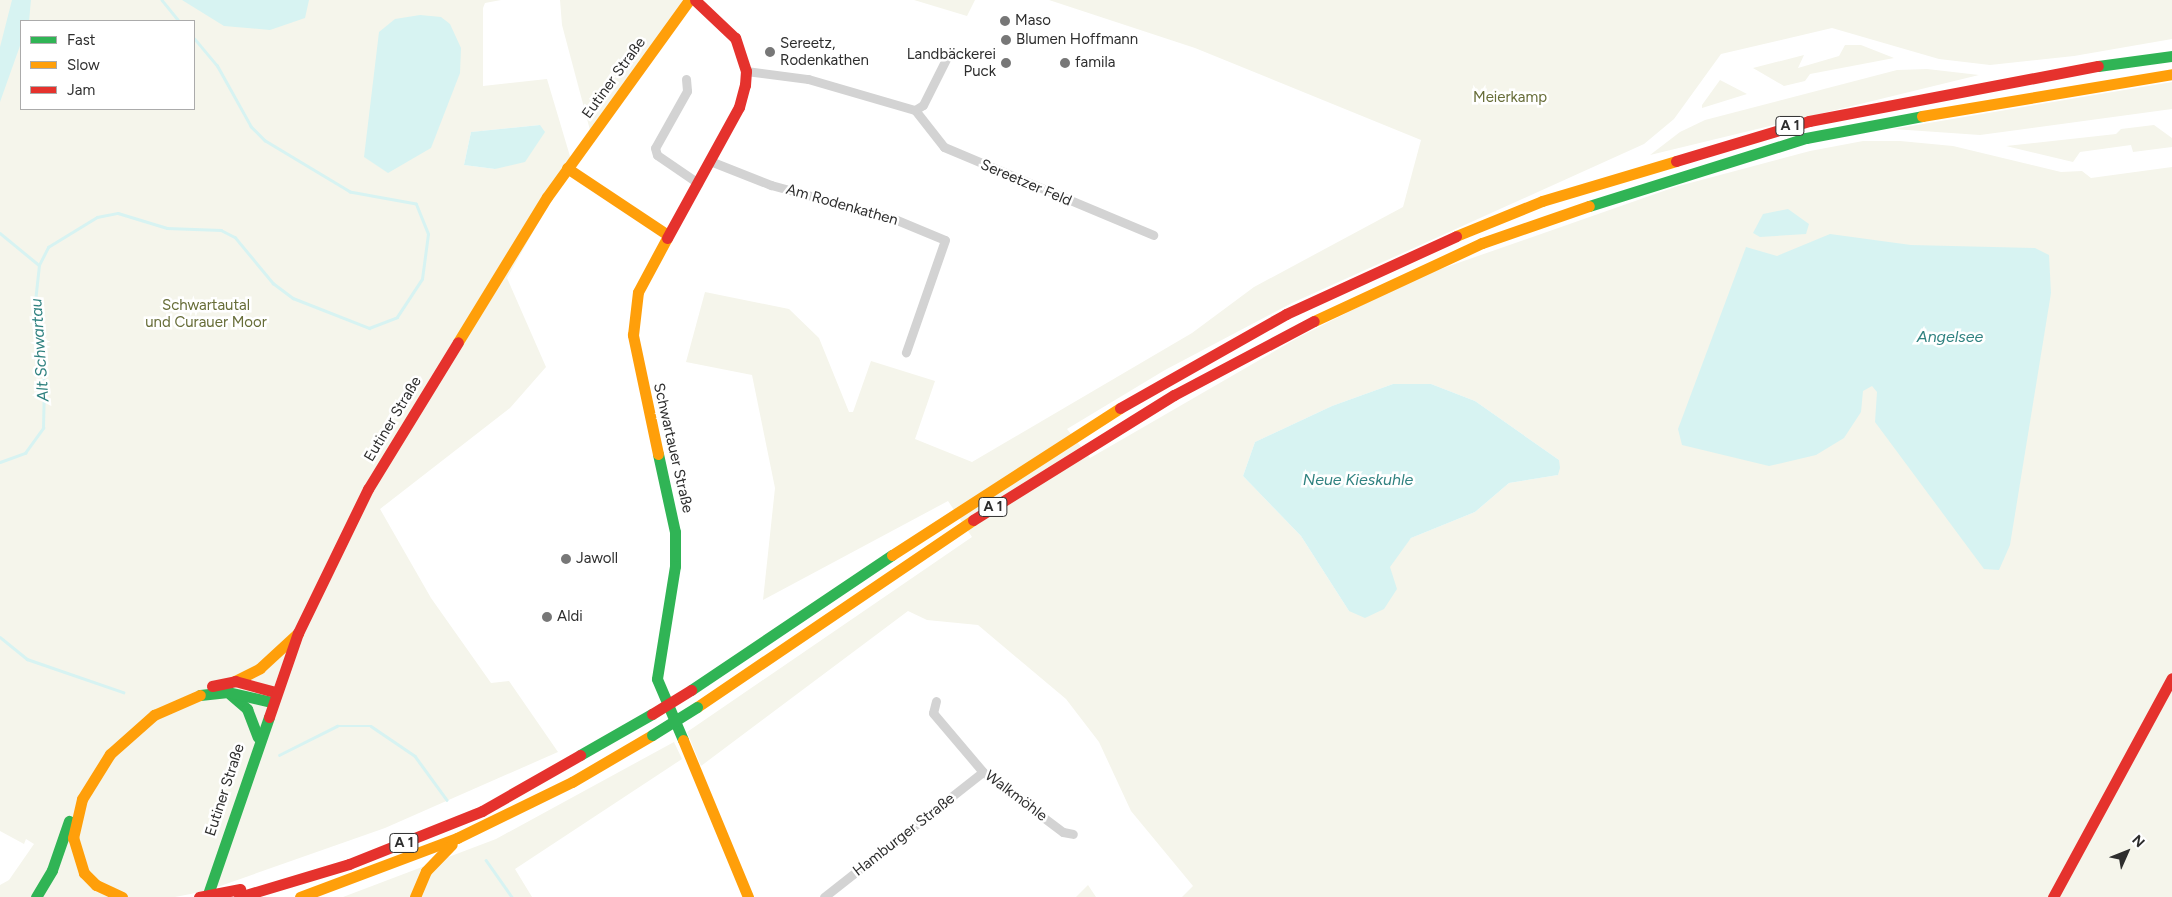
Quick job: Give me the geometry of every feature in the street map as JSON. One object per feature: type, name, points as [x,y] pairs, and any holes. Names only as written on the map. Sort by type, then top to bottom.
[{"type":"main road","name":"Schwartauer Straße","points":[[696,0],[735,38],[746,71],[739,107],[638,292],[632,319],[676,532],[675,566],[657,679],[748,897]]},
{"type":"main road","name":"Eutiner Straße","points":[[207,897],[258,737],[298,633],[368,489],[567,168],[686,5]]},
{"type":"main road","name":"A 1","points":[[240,894],[277,886],[349,864],[482,811],[652,714],[690,690],[1016,472],[1166,379],[1286,314],[1477,227],[1674,159],[1809,121],[2034,74],[2172,56]]},
{"type":"main road","name":"A 1","points":[[300,897],[457,838],[572,782],[696,707],[1022,488],[1274,340],[1482,243],[1670,177],[1806,138],[1896,119],[2172,74]]},
{"type":"main road","points":[[567,168],[668,235]]},
{"type":"main road","points":[[36,897],[52,870],[79,792],[108,747],[132,724],[170,700],[235,682],[260,668],[298,633]]},
{"type":"main road","points":[[2053,897],[2172,678]]},
{"type":"main road","points":[[235,682],[273,697]]},
{"type":"main road","points":[[122,897],[96,885],[78,860],[75,822],[90,781],[110,754],[154,715],[203,694],[228,692],[273,697]]},
{"type":"main road","points":[[228,692],[247,709],[258,737]]},
{"type":"main road","points":[[415,897],[426,870],[457,838]]},
{"type":"main road","points":[[199,897],[240,894]]},
{"type":"street","points":[[746,71],[808,79],[915,110],[923,105],[946,59]]},
{"type":"street","points":[[686,78],[687,91],[655,148],[656,155],[698,184]]},
{"type":"street","name":"Sereetzer Feld","points":[[915,110],[944,147],[1153,235]]},
{"type":"street","name":"Am Rodenkathen","points":[[710,161],[771,185],[892,218],[945,240],[906,352]]},
{"type":"street","name":"Walkmöhle","points":[[936,701],[933,713],[983,772],[1063,832],[1073,834]]},
{"type":"street","name":"Hamburger Straße","points":[[826,896],[983,772]]},
{"type":"green space","name":"Schwartautal und Curauer Moor","points":[[0,0],[501,0],[485,3],[483,8],[483,86],[547,79],[572,163],[507,278],[546,367],[510,408],[380,509],[431,598],[491,683],[509,681],[558,752],[385,828],[206,891],[175,897],[0,897],[0,885],[9,880],[34,844],[26,839],[24,844],[0,831]],"holes":[[[540,125],[495,169],[464,165],[471,132]]]},
{"type":"green space","points":[[560,0],[690,0],[591,134],[562,25]]},
{"type":"green space","points":[[914,0],[975,0],[967,16]]},
{"type":"green space","name":"Meierkamp","points":[[1049,0],[2172,0],[2172,39],[2074,56],[1990,65],[1939,59],[1832,28],[1721,54],[1674,119],[1644,144],[1292,303],[1165,370],[1067,429],[1090,458],[1299,337],[1418,277],[1675,187],[1810,151],[1863,141],[1900,141],[1953,146],[2061,172],[2082,171],[2091,178],[2172,167],[2172,897],[1182,897],[1193,886],[1131,811],[1099,742],[1066,699],[978,625],[927,620],[908,611],[701,766],[687,732],[972,537],[948,501],[763,600],[775,488],[752,375],[686,362],[705,292],[789,309],[819,338],[849,412],[853,412],[871,361],[935,381],[915,439],[972,462],[1192,333],[1254,287],[1403,207],[1421,140],[1195,48]],"holes":[[[1393,384],[1431,384],[1475,401],[1559,460],[1558,475],[1509,483],[1475,512],[1411,538],[1349,611],[1301,536],[1243,476],[1255,442],[1332,406]]]},
{"type":"green space","points":[[1845,45],[1861,45],[1894,58],[1810,74],[1805,81],[1784,86],[1753,68],[1804,55],[1798,68],[1839,56]]},
{"type":"green space","points":[[1927,69],[1979,75],[1650,155],[1680,132],[1705,120],[1897,70]]},
{"type":"green space","points":[[1720,80],[1747,94],[1702,108],[1702,105]]},
{"type":"green space","points":[[2172,82],[2172,109],[1980,135],[1893,129]]},
{"type":"green space","points":[[2154,125],[2172,138],[2172,147],[2133,152],[2131,145],[2080,152],[2073,162],[2006,146],[2116,134],[2121,129]]},
{"type":"green space","points":[[674,742],[682,759],[515,869],[532,897],[343,897],[496,839]]},
{"type":"green space","points":[[1088,885],[1096,897],[1076,897]]},
{"type":"water","points":[[12,0],[31,0],[29,20],[20,20],[20,46],[0,102],[0,47]]},
{"type":"water","points":[[182,0],[309,0],[305,18],[270,30],[224,26]]},
{"type":"water","points":[[420,15],[441,17],[450,24],[461,48],[460,73],[431,148],[388,173],[364,157],[379,32],[395,19]]},
{"type":"water","points":[[540,125],[545,132],[525,162],[495,169],[464,165],[471,132]]},
{"type":"water","points":[[1788,209],[1809,224],[1806,234],[1760,237],[1753,233],[1763,214]]},
{"type":"water","name":"Angelsee","points":[[1830,234],[1911,245],[2035,248],[2049,255],[2051,293],[2010,545],[1999,570],[1984,569],[1875,422],[1877,392],[1872,386],[1863,391],[1861,412],[1844,438],[1816,455],[1769,466],[1682,445],[1678,429],[1746,247],[1777,256]]},
{"type":"water","name":"Neue Kieskuhle","points":[[1393,384],[1431,384],[1475,401],[1559,460],[1560,468],[1558,475],[1509,483],[1475,512],[1411,538],[1390,567],[1397,589],[1384,609],[1365,618],[1349,611],[1301,536],[1243,476],[1255,442],[1332,406]]},
{"type":"waterway","name":"Alt Schwartau","points":[[162,0],[178,20]]},
{"type":"waterway","name":"Alt Schwartau","points":[[0,462],[25,453],[43,428],[44,385],[34,311],[39,265],[48,247],[97,217],[118,213],[167,228],[221,230],[235,237],[273,283],[293,298],[369,328],[397,317],[422,279],[428,234],[416,204],[350,192],[265,141],[251,127],[217,66],[195,40]]},
{"type":"waterway","points":[[0,233],[39,265]]},
{"type":"waterway","name":"Alt Schwartau","points":[[0,637],[27,659],[123,692]]},
{"type":"waterway","name":"Alt Schwartau","points":[[279,755],[337,726],[371,726],[415,756],[447,800]]},
{"type":"waterway","name":"Alt Schwartau","points":[[486,860],[512,897]]},
{"type":"traffic: fast","points":[[2098,66],[2172,56]]},
{"type":"traffic: fast","points":[[1589,206],[1806,138],[1922,116]]},
{"type":"traffic: fast","points":[[658,454],[675,532],[675,566],[657,679],[683,740]]},
{"type":"traffic: fast","points":[[691,690],[892,555]]},
{"type":"traffic: fast","points":[[200,695],[228,692],[271,702]]},
{"type":"traffic: fast","points":[[230,694],[247,709],[258,737]]},
{"type":"traffic: fast","points":[[652,735],[697,707]]},
{"type":"traffic: fast","points":[[580,755],[652,714]]},
{"type":"traffic: fast","points":[[207,897],[269,717]]},
{"type":"traffic: fast","points":[[36,897],[52,870],[69,821]]},
{"type":"traffic: slow","points":[[458,342],[547,197],[689,0]]},
{"type":"traffic: slow","points":[[1922,116],[2172,74]]},
{"type":"traffic: slow","points":[[1456,236],[1542,201],[1676,161]]},
{"type":"traffic: slow","points":[[567,168],[668,235]]},
{"type":"traffic: slow","points":[[1314,321],[1482,243],[1589,206]]},
{"type":"traffic: slow","points":[[658,454],[633,335],[638,292],[667,238]]},
{"type":"traffic: slow","points":[[892,555],[1120,408]]},
{"type":"traffic: slow","points":[[697,707],[973,520]]},
{"type":"traffic: slow","points":[[235,681],[260,668],[298,633]]},
{"type":"traffic: slow","points":[[122,897],[96,885],[84,873],[73,838],[82,799],[110,754],[154,715],[200,695]]},
{"type":"traffic: slow","points":[[300,897],[457,838],[572,782],[652,735]]},
{"type":"traffic: slow","points":[[683,740],[748,897]]},
{"type":"traffic: slow","points":[[415,897],[426,871],[452,844]]},
{"type":"traffic: jam","points":[[667,238],[739,107],[745,85],[746,71],[735,38],[695,0]]},
{"type":"traffic: jam","points":[[1676,161],[1809,121],[2098,66]]},
{"type":"traffic: jam","points":[[1120,408],[1286,314],[1456,236]]},
{"type":"traffic: jam","points":[[973,520],[1174,395],[1314,321]]},
{"type":"traffic: jam","points":[[269,717],[298,633],[368,489],[458,342]]},
{"type":"traffic: jam","points":[[2053,897],[2172,678]]},
{"type":"traffic: jam","points":[[212,686],[235,681],[275,692]]},
{"type":"traffic: jam","points":[[652,714],[691,690]]},
{"type":"traffic: jam","points":[[239,897],[349,864],[482,811],[580,755]]},
{"type":"traffic: jam","points":[[199,897],[240,889]]},
{"type":"place","name":"Maso","points":[[1005,21]]},
{"type":"place","name":"Blumen Hoffmann","points":[[1006,40]]},
{"type":"place","name":"Sereetz, Rodenkathen","points":[[770,52]]},
{"type":"place","name":"Landbäckerei Puck","points":[[1006,63]]},
{"type":"place","name":"famila","points":[[1065,63]]},
{"type":"place","name":"Jawoll","points":[[566,559]]},
{"type":"place","name":"Aldi","points":[[547,617]]}]
